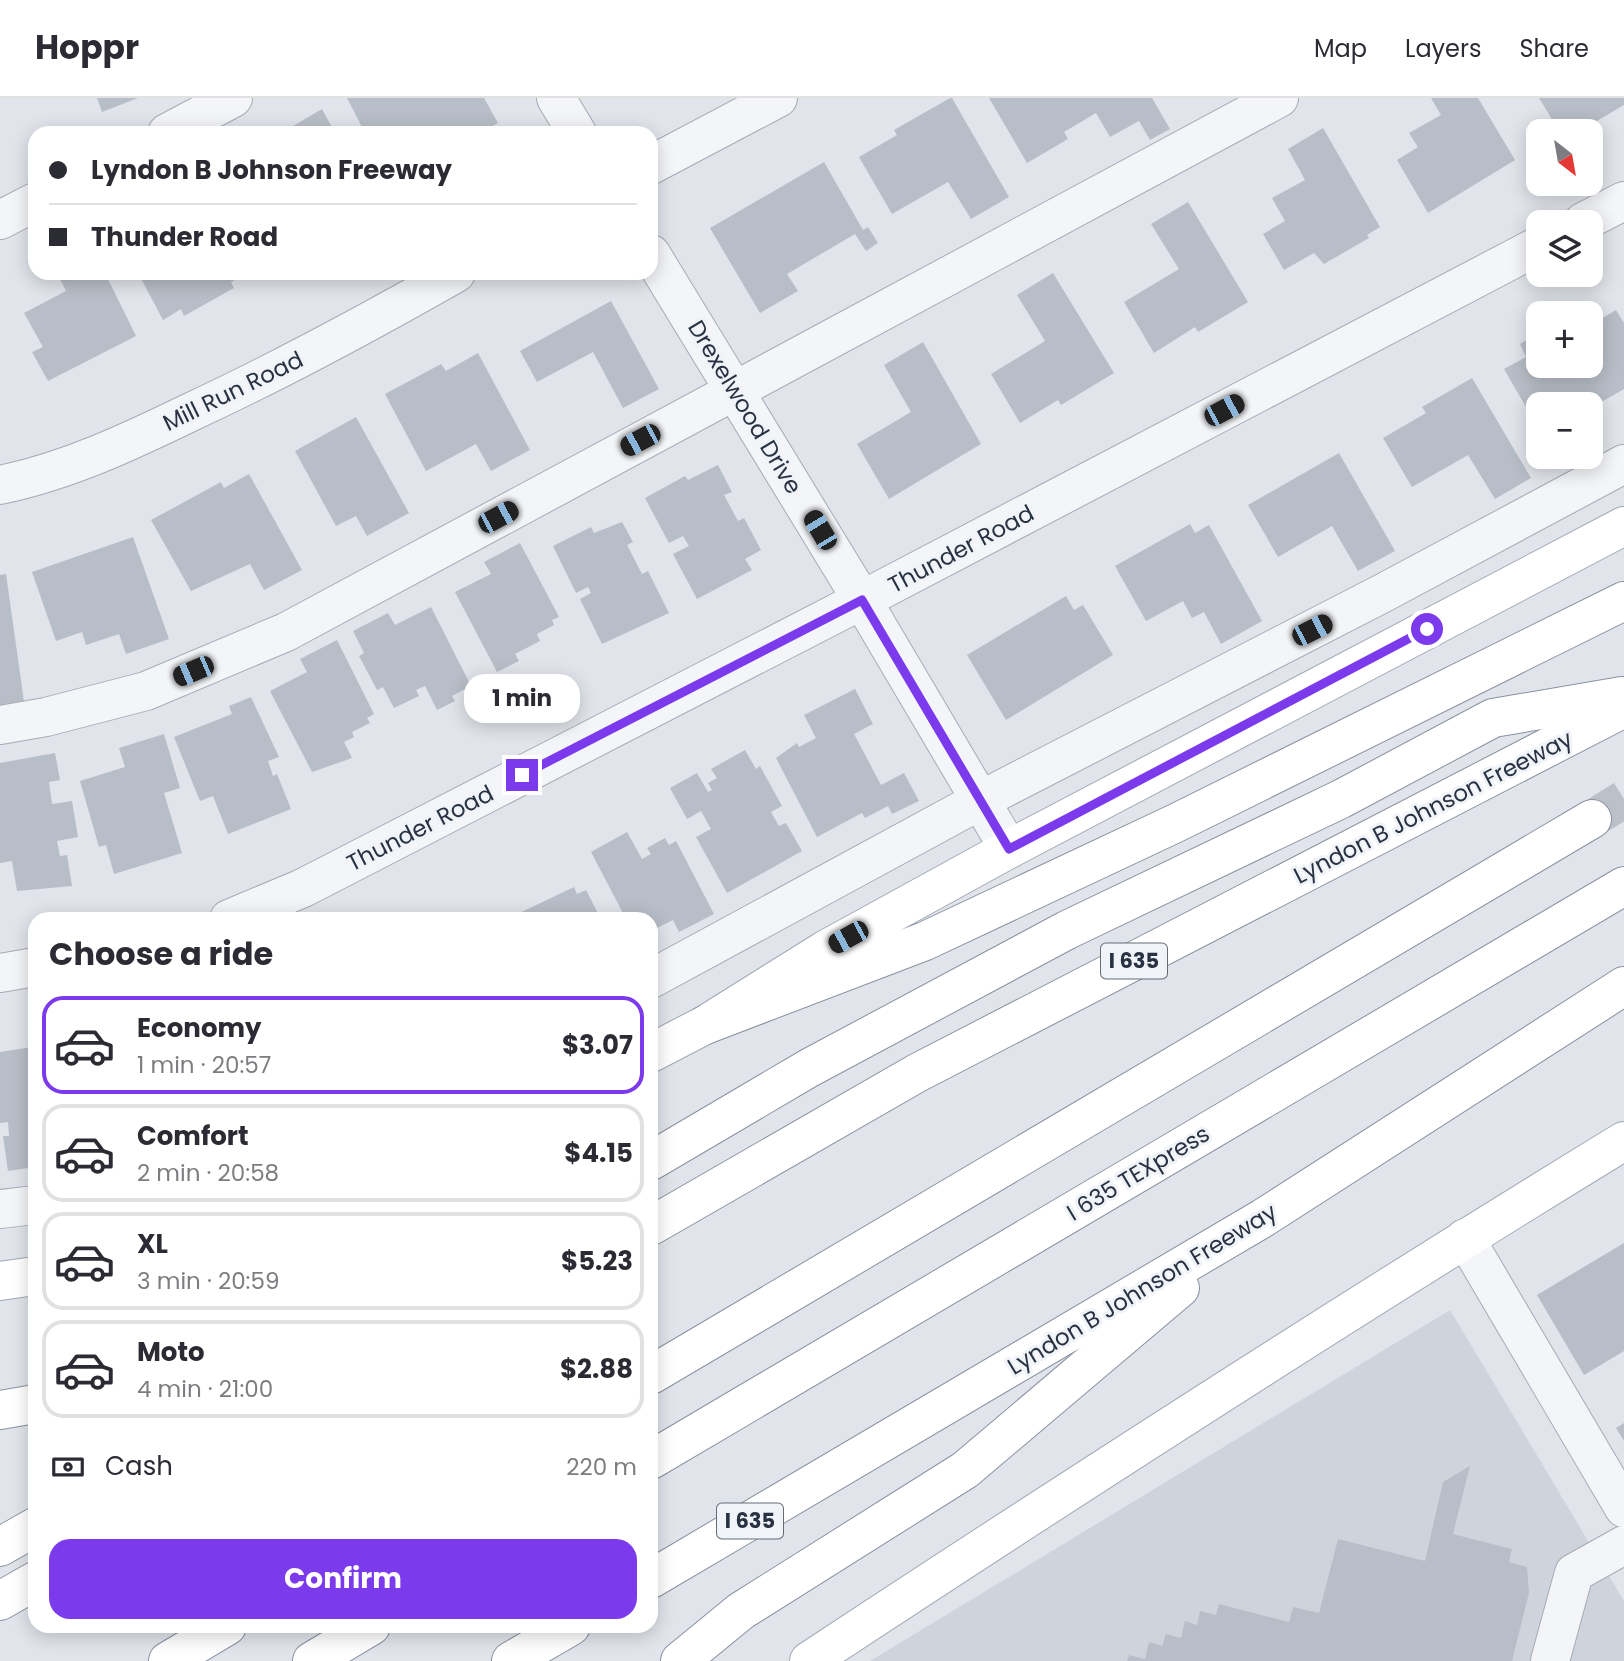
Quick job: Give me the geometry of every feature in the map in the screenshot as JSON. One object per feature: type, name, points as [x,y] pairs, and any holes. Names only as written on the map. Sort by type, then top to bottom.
[{"type":"main road","points":[[658,1049],[705,1025],[825,950],[1009,849],[1624,526]]},
{"type":"main road","points":[[705,1025],[938,935],[1176,823],[1624,601]]},
{"type":"main road","points":[[658,1157],[809,1068],[1068,930],[1341,799],[1493,719],[1624,695]]},
{"type":"main road","name":"Lyndon B Johnson Freeway","points":[[658,1222],[917,1073],[1624,708]]},
{"type":"main road","points":[[658,1371],[1592,819]]},
{"type":"main road","name":"I 635 TEXpress","points":[[658,1456],[1624,886]]},
{"type":"main road","name":"Lyndon B Johnson Freeway","points":[[658,1575],[1263,1217],[1624,986]]},
{"type":"main road","points":[[809,1661],[1149,1438],[1624,1141]]},
{"type":"main road","points":[[680,1661],[741,1611],[965,1470],[1263,1217]]},
{"type":"main road","points":[[0,1281],[28,1277]]},
{"type":"main road","points":[[0,1410],[28,1405]]},
{"type":"main road","points":[[0,1547],[28,1531]]},
{"type":"main road","points":[[0,1601],[28,1585]]},
{"type":"main road","points":[[168,1661],[215,1633]]},
{"type":"main road","points":[[312,1661],[359,1633]]},
{"type":"main road","points":[[511,1661],[559,1633]]},
{"type":"main road","points":[[549,1661],[577,1633]]},
{"type":"street","points":[[180,126],[233,98]]},
{"type":"street","points":[[556,98],[574,126]]},
{"type":"street","points":[[658,161],[778,98]]},
{"type":"street","points":[[0,725],[146,691],[286,632],[1279,98]]},
{"type":"street","points":[[1603,212],[1624,201]]},
{"type":"street","points":[[0,220],[28,206]]},
{"type":"street","name":"Thunder Road","points":[[246,912],[303,888],[862,600],[1526,252]]},
{"type":"street","name":"Drexelwood Drive","points":[[658,265],[862,600],[1009,849]]},
{"type":"street","name":"Mill Run Road","points":[[0,485],[89,459],[128,443],[247,386],[443,280]]},
{"type":"street","points":[[658,975],[981,800],[1383,593],[1624,464]]},
{"type":"street","points":[[0,973],[28,968]]},
{"type":"street","points":[[0,1209],[28,1206]]},
{"type":"street","points":[[1465,1238],[1624,1508]]},
{"type":"street","points":[[1550,1661],[1574,1573],[1624,1545]]},
{"type":"shaded area","points":[[1450,1310],[1624,1601],[1624,1661],[870,1661]]},
{"type":"building","points":[[97,98],[138,98],[102,112]]},
{"type":"building","points":[[347,98],[484,98],[498,123],[492,126],[361,126]]},
{"type":"building","points":[[950,98],[1009,197],[971,219],[948,182],[892,214],[859,157],[897,135],[894,130]]},
{"type":"building","points":[[989,98],[1152,98],[1170,129],[1150,140],[1139,121],[1110,137],[1096,113],[1064,132],[1068,139],[1027,163]]},
{"type":"building","points":[[1431,98],[1478,98],[1515,160],[1428,213],[1397,160],[1418,147],[1409,133],[1441,115]]},
{"type":"building","points":[[1539,98],[1624,98],[1624,105],[1600,119],[1552,119]]},
{"type":"building","points":[[322,109],[331,126],[293,126]]},
{"type":"building","points":[[1323,128],[1380,227],[1367,235],[1369,238],[1324,264],[1314,253],[1284,270],[1263,234],[1285,221],[1272,198],[1305,180],[1288,149]]},
{"type":"building","points":[[824,162],[863,230],[868,227],[878,243],[866,251],[855,234],[787,274],[798,291],[760,313],[710,228]]},
{"type":"building","points":[[1188,202],[1248,302],[1198,332],[1195,327],[1154,353],[1124,302],[1179,269],[1151,224]]},
{"type":"building","points":[[1053,273],[1114,373],[1061,405],[1058,400],[1020,423],[991,374],[1045,341],[1017,295]]},
{"type":"building","points":[[60,280],[108,280],[136,336],[48,381],[32,352],[43,347],[24,313],[66,291]]},
{"type":"building","points":[[142,280],[235,280],[231,282],[234,288],[184,316],[181,309],[163,320]]},
{"type":"building","points":[[611,301],[659,389],[623,408],[593,352],[537,382],[520,351]]},
{"type":"building","points":[[1616,310],[1624,323],[1624,389],[1603,401],[1603,392],[1526,392],[1526,407],[1504,369],[1526,357],[1526,378],[1603,378],[1603,318]]},
{"type":"building","points":[[1526,340],[1526,357],[1520,344]]},
{"type":"building","points":[[923,342],[981,444],[889,499],[857,444],[911,412],[884,365]]},
{"type":"building","points":[[478,353],[530,450],[491,471],[476,444],[426,471],[385,394],[441,364],[446,371]]},
{"type":"building","points":[[1472,378],[1531,478],[1495,499],[1468,455],[1412,487],[1383,438],[1426,413],[1422,407]]},
{"type":"building","points":[[356,417],[409,513],[367,536],[356,516],[336,526],[295,451]]},
{"type":"building","points":[[1339,453],[1395,551],[1358,571],[1332,526],[1278,557],[1248,505]]},
{"type":"building","points":[[718,465],[732,492],[724,495],[738,521],[744,518],[761,550],[745,559],[752,570],[697,599],[673,554],[689,546],[683,536],[669,543],[645,498],[685,476],[688,480]]},
{"type":"building","points":[[249,474],[302,570],[264,590],[250,564],[191,591],[151,520],[221,482],[224,488]]},
{"type":"building","points":[[622,522],[633,542],[627,545],[642,574],[648,571],[669,613],[602,644],[580,599],[591,593],[588,587],[576,593],[553,546],[591,527],[594,533]]},
{"type":"building","points":[[1190,524],[1195,533],[1209,525],[1262,621],[1221,644],[1204,612],[1192,618],[1183,601],[1146,621],[1115,566]]},
{"type":"building","points":[[133,537],[169,639],[126,654],[119,634],[86,645],[82,632],[56,641],[32,572]]},
{"type":"building","points":[[520,543],[559,617],[552,620],[554,625],[537,634],[540,641],[515,654],[519,661],[497,672],[455,592],[491,574],[484,562]]},
{"type":"building","points":[[6,574],[24,702],[0,706],[0,575]]},
{"type":"building","points":[[1066,596],[1074,610],[1083,605],[1113,655],[1006,720],[967,655]]},
{"type":"building","points":[[431,607],[471,686],[452,696],[455,701],[437,710],[425,686],[416,690],[419,696],[394,708],[383,687],[377,690],[359,656],[364,653],[353,631],[388,613],[395,625]]},
{"type":"building","points":[[337,640],[374,714],[367,718],[370,723],[352,732],[354,737],[344,742],[352,758],[312,772],[270,691],[307,672],[300,659]]},
{"type":"building","points":[[855,689],[873,724],[854,734],[881,785],[904,773],[919,801],[892,814],[888,806],[865,818],[862,813],[817,837],[776,758],[797,743],[799,747],[816,738],[804,715]]},
{"type":"building","points":[[251,697],[279,757],[268,761],[273,776],[277,774],[291,809],[228,834],[213,796],[200,801],[174,737],[232,714],[229,706]]},
{"type":"building","points":[[164,734],[180,788],[164,793],[182,853],[114,874],[106,845],[99,847],[80,781],[125,767],[119,748]]},
{"type":"building","points":[[745,750],[756,769],[760,766],[782,806],[771,812],[779,826],[786,823],[802,851],[727,893],[696,837],[711,829],[701,811],[687,819],[670,788],[697,773],[708,792],[712,790],[708,783],[717,778],[711,769]]},
{"type":"building","points":[[55,753],[60,780],[49,782],[52,804],[72,801],[78,837],[57,841],[60,856],[67,855],[72,886],[17,891],[12,861],[0,863],[0,763]]},
{"type":"building","points":[[627,832],[642,859],[651,854],[647,848],[665,838],[669,845],[676,841],[714,914],[679,932],[673,920],[658,928],[658,912],[622,912],[591,852]]},
{"type":"building","points":[[574,887],[577,894],[586,890],[597,912],[522,912]]},
{"type":"building","points":[[28,1048],[28,1168],[8,1171],[3,1136],[9,1136],[8,1122],[0,1123],[0,1052]]},
{"type":"building","points":[[1624,1243],[1624,1351],[1584,1375],[1537,1295]]},
{"type":"building","points":[[1624,1423],[1624,1441],[1616,1428]]},
{"type":"building","points":[[1470,1466],[1453,1534],[1512,1549],[1509,1562],[1527,1567],[1529,1593],[1512,1661],[1127,1661],[1129,1655],[1145,1659],[1149,1642],[1162,1646],[1166,1634],[1181,1638],[1185,1621],[1197,1625],[1200,1611],[1216,1615],[1219,1604],[1289,1622],[1293,1607],[1319,1613],[1338,1539],[1425,1561],[1443,1482]]},
{"type":"tunnel","points":[[1592,819],[1624,799]]},
{"type":"route","points":[[522,775],[862,600],[1009,849],[1427,629]]}]
